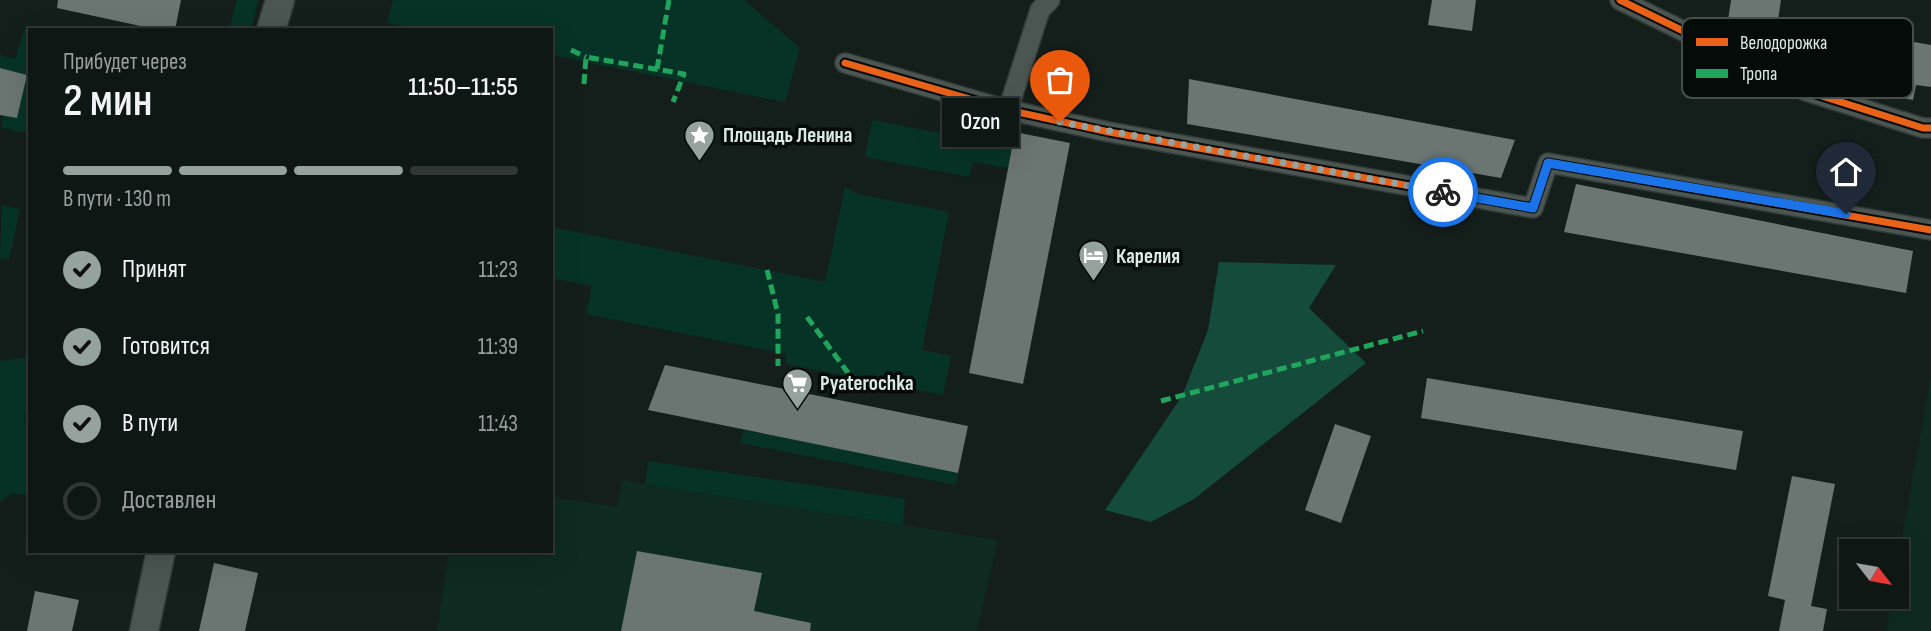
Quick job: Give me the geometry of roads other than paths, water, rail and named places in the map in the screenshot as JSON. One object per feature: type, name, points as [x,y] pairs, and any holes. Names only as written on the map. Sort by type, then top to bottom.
[{"type":"street","points":[[272,28],[280,0]]},
{"type":"street","points":[[1008,110],[1040,10],[1050,0]]},
{"type":"street","points":[[1620,0],[1682,30]]},
{"type":"street","points":[[845,63],[1008,110],[1109,132],[1533,208],[1548,163],[1931,230]]},
{"type":"street","points":[[1827,98],[1923,128],[1931,128]]},
{"type":"street","points":[[144,631],[161,553]]},
{"type":"place","name":"Ozon","points":[[1060,122]]},
{"type":"place","name":"Площадь Ленина","points":[[700,162]]},
{"type":"place","name":"Карелия","points":[[1093,283]]},
{"type":"place","name":"Pyaterochka","points":[[797,410]]}]
